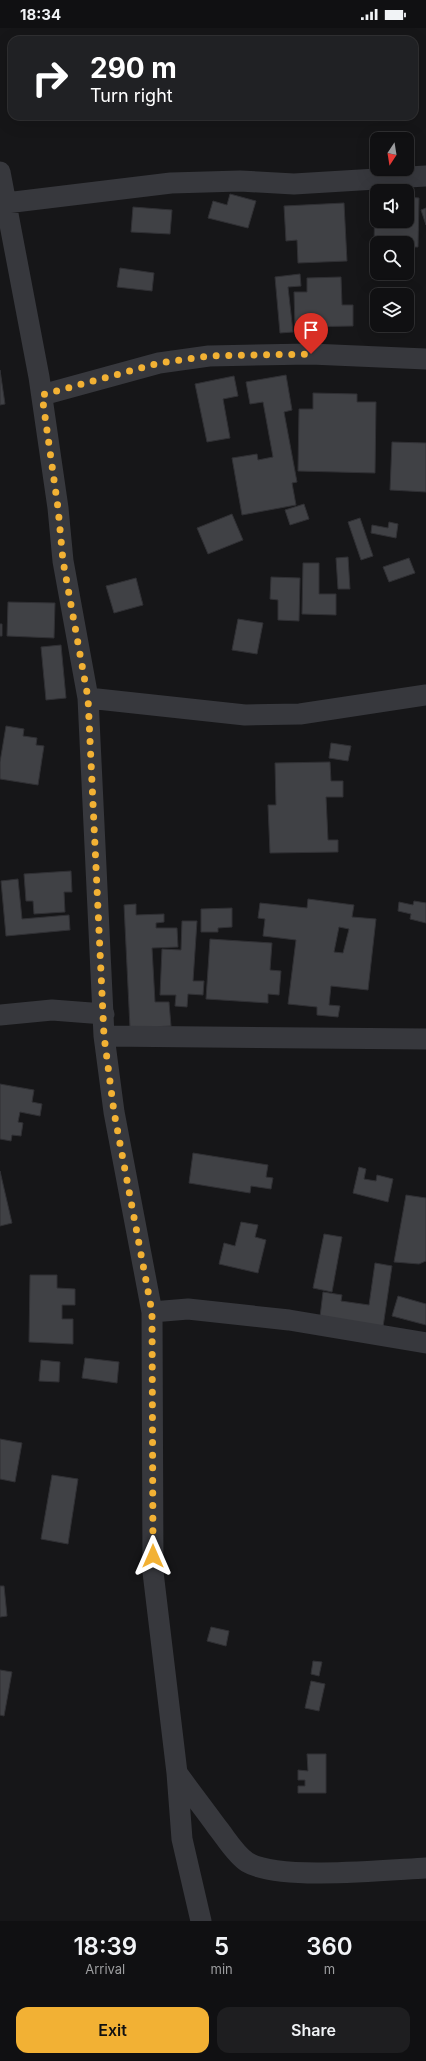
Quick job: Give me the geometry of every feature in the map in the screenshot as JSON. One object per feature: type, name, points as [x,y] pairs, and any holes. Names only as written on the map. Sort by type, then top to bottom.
[{"type":"street","points":[[0,172],[42,395],[58,508],[63,561],[88,698],[104,1036],[114,1112],[152,1312],[153,1572],[177,1773],[182,1839],[201,1921]]},
{"type":"street","points":[[6,203],[171,183],[240,181],[294,184],[426,176]]},
{"type":"street","points":[[42,395],[159,363],[209,356],[311,354],[426,359]]},
{"type":"street","points":[[88,698],[252,715],[300,714],[426,696]]},
{"type":"street","points":[[0,1015],[52,1010],[104,1014]]},
{"type":"street","points":[[104,1036],[426,1039]]},
{"type":"street","points":[[152,1312],[195,1309],[289,1320],[426,1343]]},
{"type":"street","points":[[177,1773],[232,1846],[247,1861],[260,1867],[275,1871],[334,1872],[426,1868]]},
{"type":"building","points":[[230,194],[256,201],[248,228],[208,218],[213,201],[227,205]]},
{"type":"building","points":[[414,198],[419,198],[418,247],[414,247],[414,236],[374,236],[374,228],[414,228]]},
{"type":"building","points":[[344,203],[347,261],[298,263],[297,240],[286,241],[284,206]]},
{"type":"building","points":[[133,207],[172,210],[170,234],[131,232]]},
{"type":"building","points":[[426,208],[426,225],[421,210]]},
{"type":"building","points":[[120,268],[154,273],[152,291],[117,287]]},
{"type":"building","points":[[300,274],[301,286],[288,287],[293,332],[280,333],[275,277]]},
{"type":"building","points":[[341,277],[342,305],[353,305],[353,326],[295,327],[294,292],[307,292],[307,278]]},
{"type":"building","points":[[0,370],[5,404],[0,405]]},
{"type":"building","points":[[286,375],[292,410],[284,412],[297,482],[292,483],[296,505],[242,515],[232,458],[257,454],[258,460],[273,457],[263,402],[250,404],[246,382]]},
{"type":"building","points":[[234,376],[238,396],[223,399],[230,438],[207,442],[195,384]]},
{"type":"building","points":[[313,393],[357,394],[357,402],[376,402],[375,473],[298,471],[299,409],[313,409]]},
{"type":"building","points":[[392,442],[426,443],[426,492],[390,490]]},
{"type":"building","points":[[304,504],[309,519],[290,525],[285,510]]},
{"type":"building","points":[[232,514],[243,540],[208,554],[197,528]]},
{"type":"building","points":[[360,518],[373,556],[361,560],[348,522]]},
{"type":"building","points":[[389,522],[398,524],[396,538],[371,533],[372,525],[388,528]]},
{"type":"building","points":[[348,557],[350,589],[338,589],[336,558]]},
{"type":"building","points":[[409,558],[415,573],[389,582],[383,567]]},
{"type":"building","points":[[303,563],[319,563],[319,594],[336,594],[336,615],[302,614]]},
{"type":"building","points":[[271,577],[300,578],[299,621],[278,620],[278,600],[270,599]]},
{"type":"building","points":[[136,578],[143,605],[114,613],[106,586]]},
{"type":"building","points":[[8,602],[55,603],[54,638],[7,636]]},
{"type":"building","points":[[238,619],[263,623],[257,654],[232,650]]},
{"type":"building","points":[[0,624],[2,624],[2,636],[0,636]]},
{"type":"building","points":[[61,645],[66,698],[46,700],[41,647]]},
{"type":"building","points":[[6,726],[24,729],[23,736],[37,738],[36,745],[44,746],[38,785],[0,779],[0,762]]},
{"type":"building","points":[[331,743],[351,746],[348,761],[329,758]]},
{"type":"building","points":[[330,762],[331,781],[343,781],[343,797],[326,797],[328,840],[338,840],[338,852],[270,853],[268,805],[276,805],[275,763]]},
{"type":"building","points":[[71,871],[72,892],[64,892],[65,912],[34,914],[33,901],[26,901],[24,874]]},
{"type":"building","points":[[18,879],[22,919],[69,915],[70,930],[6,936],[1,881]]},
{"type":"building","points":[[308,899],[354,905],[352,917],[376,919],[368,990],[331,986],[329,1005],[340,1006],[338,1017],[317,1015],[317,1007],[288,1004],[296,940],[263,936],[265,919],[258,918],[260,903],[307,908]],"holes":[[[339,927],[349,929],[343,953],[334,952]]]},
{"type":"building","points":[[414,901],[426,903],[426,923],[410,919],[411,914],[398,911],[399,902],[413,905]]},
{"type":"building","points":[[136,904],[136,915],[164,914],[164,922],[156,923],[156,928],[177,928],[178,947],[152,948],[155,1002],[169,1002],[171,1026],[130,1028],[124,905]]},
{"type":"building","points":[[232,908],[232,927],[218,928],[218,932],[201,932],[201,909]]},
{"type":"building","points":[[182,921],[197,921],[193,981],[204,981],[203,995],[188,994],[187,1007],[175,1006],[176,995],[160,995],[162,949],[181,950]]},
{"type":"building","points":[[210,939],[272,943],[270,970],[281,971],[279,995],[268,994],[268,1003],[206,999]]},
{"type":"building","points":[[0,1084],[34,1090],[32,1102],[42,1104],[40,1116],[20,1112],[18,1122],[23,1123],[21,1136],[12,1135],[11,1141],[0,1139]]},
{"type":"building","points":[[193,1153],[268,1165],[266,1177],[273,1178],[271,1189],[251,1186],[250,1193],[189,1183]]},
{"type":"building","points":[[359,1167],[366,1169],[364,1179],[376,1181],[377,1175],[393,1179],[388,1202],[353,1193]]},
{"type":"building","points":[[0,1171],[12,1223],[0,1226]]},
{"type":"building","points":[[406,1195],[426,1198],[426,1261],[419,1264],[394,1262]]},
{"type":"building","points":[[241,1222],[258,1225],[255,1237],[266,1240],[258,1273],[219,1264],[224,1243],[235,1246]]},
{"type":"building","points":[[324,1234],[342,1237],[332,1292],[313,1288]]},
{"type":"building","points":[[375,1263],[392,1266],[383,1327],[320,1317],[323,1292],[342,1295],[341,1301],[369,1305]]},
{"type":"building","points":[[30,1275],[57,1275],[57,1288],[75,1289],[75,1305],[62,1305],[62,1319],[73,1319],[73,1344],[29,1342]]},
{"type":"building","points":[[398,1296],[426,1304],[426,1325],[392,1316]]},
{"type":"building","points":[[85,1358],[119,1362],[117,1383],[82,1378]]},
{"type":"building","points":[[41,1360],[60,1362],[59,1382],[39,1381]]},
{"type":"building","points":[[0,1439],[22,1443],[15,1482],[0,1479]]},
{"type":"building","points":[[52,1475],[78,1479],[68,1544],[41,1539]]},
{"type":"building","points":[[0,1586],[4,1586],[7,1616],[0,1617]]},
{"type":"building","points":[[211,1627],[229,1631],[226,1646],[207,1641]]},
{"type":"building","points":[[313,1661],[322,1662],[319,1676],[311,1674]]},
{"type":"building","points":[[0,1670],[12,1672],[4,1716],[0,1715]]},
{"type":"building","points":[[311,1681],[325,1684],[319,1711],[305,1708]]},
{"type":"building","points":[[307,1754],[326,1754],[326,1793],[298,1793],[298,1786],[305,1786],[305,1780],[298,1780],[298,1770],[308,1771]]},
{"type":"route","points":[[153,1556],[152,1312],[114,1112],[104,1036],[88,698],[63,561],[58,508],[42,395],[159,363],[209,356],[311,354]]}]
